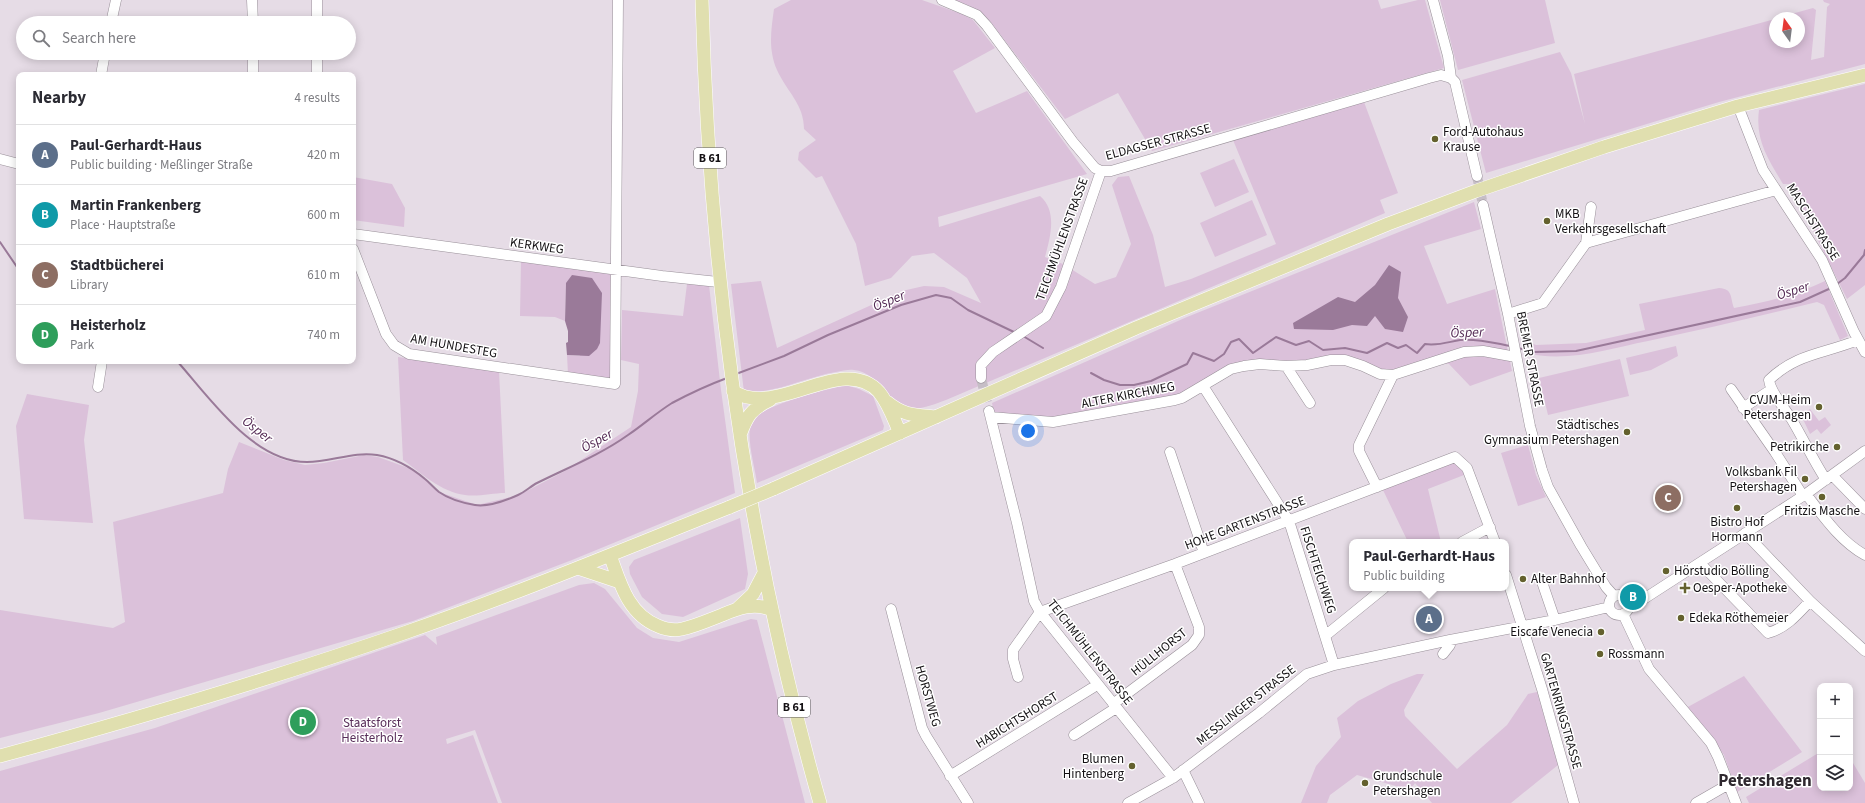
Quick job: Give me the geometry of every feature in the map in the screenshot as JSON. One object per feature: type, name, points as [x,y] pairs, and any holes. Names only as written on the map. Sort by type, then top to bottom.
[{"type":"main road","name":"B 61","points":[[702,0],[718,282],[732,389],[772,610],[804,748],[820,803]]},
{"type":"main road","points":[[0,756],[122,722],[303,667],[406,632],[578,568],[730,507],[938,417],[1136,328],[1388,224],[1552,164],[1738,106],[1862,75]]},
{"type":"main road","points":[[740,436],[748,415],[759,406],[779,396],[836,380],[849,379],[863,381],[873,387],[886,402],[898,412],[938,417]]},
{"type":"main road","points":[[732,389],[741,397],[779,396]]},
{"type":"main road","points":[[886,402],[900,433]]},
{"type":"main road","points":[[610,555],[627,598],[636,612],[648,622],[664,628],[680,630],[695,626],[736,609],[754,606],[772,610]]},
{"type":"main road","points":[[578,568],[620,582]]},
{"type":"main road","points":[[736,609],[753,594],[764,572]]},
{"type":"street","points":[[113,16],[116,0]]},
{"type":"street","points":[[252,0],[253,16]]},
{"type":"street","points":[[317,0],[317,16]]},
{"type":"street","points":[[617,270],[618,0]]},
{"type":"street","name":"ELDAGSER STRASSE","points":[[942,0],[977,15],[987,26],[1073,142],[1095,168],[1101,170],[1111,171],[1429,78],[1441,75],[1451,78]]},
{"type":"street","points":[[1433,0],[1448,56],[1451,78],[1455,82],[1477,176]]},
{"type":"street","points":[[102,72],[104,60]]},
{"type":"street","points":[[253,60],[254,72]]},
{"type":"street","points":[[317,60],[317,72]]},
{"type":"street","name":"MASCHSTRASSE","points":[[1738,106],[1763,170],[1810,240],[1830,276],[1858,340],[1865,352]]},
{"type":"street","points":[[0,159],[16,163]]},
{"type":"street","name":"TEICHMÜHLENSTRASSE","points":[[981,378],[981,365],[993,352],[1015,336],[1028,330],[1046,316],[1061,287],[1101,170]]},
{"type":"street","points":[[1586,243],[1776,191]]},
{"type":"street","name":"BREMER STRASSE","points":[[1482,205],[1508,314],[1530,426],[1548,487],[1581,546],[1614,596]]},
{"type":"street","points":[[1508,314],[1543,303],[1586,243],[1591,207]]},
{"type":"street","name":"KERKWEG","points":[[356,234],[662,276],[718,282]]},
{"type":"street","name":"AM HUNDESTEG","points":[[356,257],[386,334],[394,345],[409,354],[615,384],[617,270]]},
{"type":"street","points":[[1858,340],[1794,361],[1780,369],[1768,380],[1772,389],[1792,420],[1811,458],[1829,478],[1865,509]]},
{"type":"street","name":"ALTER KIRCHWEG","points":[[990,414],[1053,422],[1175,400],[1182,398],[1231,369],[1260,364],[1286,366],[1307,365],[1331,360],[1345,360],[1380,374],[1393,375],[1464,352],[1482,351],[1516,355]]},
{"type":"street","points":[[98,387],[102,364]]},
{"type":"street","points":[[1286,366],[1310,403]]},
{"type":"street","points":[[1377,487],[1359,451],[1359,445],[1393,375]]},
{"type":"street","name":"FISCHTEICHWEG","points":[[1203,386],[1289,521],[1334,665]]},
{"type":"street","points":[[1731,389],[1805,495],[1836,532],[1865,556]]},
{"type":"street","points":[[1743,408],[1772,389]]},
{"type":"street","name":"TEICHMÜHLENSTRASSE","points":[[990,414],[1034,601],[1040,612],[1097,685],[1173,778]]},
{"type":"street","points":[[1629,605],[1636,604],[1805,495],[1865,451]]},
{"type":"street","points":[[1170,452],[1204,553]]},
{"type":"street","name":"HOHE GARTENSTRASSE","points":[[1040,612],[1175,564],[1455,457],[1459,459],[1467,468],[1490,526]]},
{"type":"street","points":[[1467,539],[1490,526],[1494,539]]},
{"type":"street","points":[[1745,533],[1810,601],[1865,651]]},
{"type":"street","points":[[1700,562],[1768,634],[1779,630],[1790,622],[1810,601]]},
{"type":"street","name":"HÜLLHORST","points":[[1074,735],[1115,706],[1192,645],[1197,639],[1199,627],[1175,564]]},
{"type":"street","points":[[1541,579],[1555,620]]},
{"type":"street","name":"GARTENRINGSTRASSE","points":[[1509,584],[1523,626],[1574,803]]},
{"type":"street","points":[[1325,636],[1380,591]]},
{"type":"street","points":[[1622,595],[1628,601],[1629,605],[1627,611],[1623,614],[1614,613],[1609,607],[1611,599],[1614,596],[1622,595]]},
{"type":"street","name":"MESSLINGER STRASSE","points":[[1128,803],[1173,778],[1259,713],[1307,674],[1334,665],[1450,640],[1555,620],[1609,607]]},
{"type":"street","name":"HORSTWEG","points":[[891,609],[922,728],[950,776],[968,803]]},
{"type":"street","points":[[1018,677],[1013,659],[1013,650],[1040,612]]},
{"type":"street","points":[[1623,614],[1648,669],[1710,743],[1718,757],[1736,803]]},
{"type":"street","points":[[1443,654],[1450,645],[1450,640]]},
{"type":"street","name":"HABICHTSHORST","points":[[950,776],[1097,685]]},
{"type":"street","points":[[1183,770],[1199,803]]},
{"type":"street","points":[[1696,803],[1729,784]]},
{"type":"green space","points":[[791,0],[922,0],[962,14],[973,20],[995,48],[953,71],[976,113],[1027,91],[1087,174],[938,217],[939,227],[1040,196],[1046,202],[1051,217],[1049,242],[1045,257],[1063,264],[1095,284],[1116,277],[1131,244],[1112,185],[1118,177],[1129,176],[1153,235],[1165,287],[1191,279],[1276,244],[1233,140],[1364,102],[1398,193],[1380,200],[1385,213],[932,405],[912,409],[900,405],[870,376],[863,372],[852,370],[825,374],[779,388],[756,392],[744,392],[731,284],[761,281],[777,348],[902,291],[924,286],[944,287],[981,303],[967,278],[934,253],[912,256],[891,278],[865,286],[856,244],[822,176],[816,178],[798,160],[799,152],[816,140],[804,129],[801,112],[777,70],[771,47],[774,9]]},
{"type":"green space","points":[[955,0],[1378,0],[1381,9],[1418,0],[1425,0],[1444,68],[1152,151],[1118,93],[1065,119],[990,21],[970,6]]},
{"type":"green space","points":[[1440,0],[1545,0],[1555,43],[1458,70]]},
{"type":"green space","points":[[1823,0],[1865,0],[1865,64],[1719,102],[1486,173],[1462,80],[1560,52],[1571,73],[1585,124],[1574,74],[1769,21],[1769,48],[1805,48],[1805,12],[1799,12],[1813,8],[1816,10],[1811,60],[1824,57],[1827,7],[1830,4],[1824,2]]},
{"type":"green space","points":[[1865,84],[1865,285],[1847,299],[1790,184],[1783,184],[1768,158],[1761,140],[1758,121],[1759,110]]},
{"type":"green space","points":[[1234,159],[1249,192],[1215,207],[1200,173]]},
{"type":"green space","points":[[356,178],[392,184],[405,208],[404,227],[356,220]]},
{"type":"green space","points":[[1252,200],[1267,235],[1215,257],[1200,223]]},
{"type":"green space","points":[[1474,202],[1481,229],[1424,246],[1447,304],[1495,289],[1512,371],[1470,386],[1449,364],[1429,361],[1394,370],[1379,370],[1368,363],[1310,360],[1256,361],[1177,395],[1051,419],[994,412],[992,403],[1187,317]]},
{"type":"green space","points":[[521,261],[609,272],[615,280],[611,380],[568,374],[567,355],[580,356],[566,283],[565,321],[555,317],[520,316]]},
{"type":"green space","points":[[1825,281],[1848,336],[1840,340],[1824,305],[1817,302],[1712,327],[1586,354],[1554,356],[1523,352],[1521,339],[1536,345],[1586,343],[1645,330],[1639,304],[1719,288],[1729,292],[1734,308],[1781,298]]},
{"type":"green space","points":[[687,284],[709,285],[735,493],[572,560],[413,621],[99,713],[0,738],[0,610],[113,628],[125,622],[113,522],[223,493],[228,469],[239,442],[284,460],[305,465],[324,463],[364,455],[378,457],[414,470],[439,492],[477,505],[519,495],[563,472],[631,427],[638,391],[639,364],[621,360],[622,310],[683,316]]},
{"type":"green space","points":[[1676,346],[1678,356],[1651,370],[1630,375],[1626,358]]},
{"type":"green space","points":[[398,357],[499,371],[505,493],[475,496],[456,493],[440,486],[403,460]]},
{"type":"green space","points":[[1620,359],[1629,396],[1548,415],[1539,378]]},
{"type":"green space","points":[[846,385],[859,389],[873,396],[884,426],[883,430],[757,483],[750,443],[750,427],[752,421],[757,415],[780,404],[810,394]]},
{"type":"green space","points":[[27,394],[89,405],[84,440],[93,523],[24,519],[16,426]]},
{"type":"green space","points":[[1810,409],[1819,421],[1825,417],[1831,425],[1821,434],[1817,429],[1810,434],[1801,415]]},
{"type":"green space","points":[[1528,445],[1536,475],[1546,497],[1518,506],[1501,453]]},
{"type":"green space","points":[[1454,460],[1460,463],[1464,475],[1428,489],[1440,539],[1407,539],[1383,490],[1383,487]]},
{"type":"green space","points":[[740,518],[748,574],[745,589],[683,617],[662,614],[642,597],[630,574],[629,567],[634,560]]},
{"type":"green space","name":"Staatsforst Heisterholz","points":[[594,583],[605,589],[637,628],[653,638],[679,642],[751,619],[757,620],[805,803],[502,803],[475,730],[446,739],[447,744],[473,735],[498,803],[0,803],[0,771],[155,728],[425,635],[437,645],[436,637],[579,585]]},
{"type":"green space","points":[[1417,674],[1424,674],[1404,710],[1405,716],[1457,769],[1507,725],[1528,694],[1537,692],[1558,765],[1511,803],[1432,803],[1415,783],[1410,790],[1357,775],[1330,795],[1327,803],[1301,803],[1316,766],[1341,737],[1337,718],[1358,701],[1391,684]]},
{"type":"green space","points":[[1744,676],[1802,752],[1737,792],[1724,755],[1686,708]]},
{"type":"green space","points":[[1817,754],[1817,791],[1853,791],[1853,763],[1865,783],[1865,803],[1749,803],[1746,797]]},
{"type":"shaded area","points":[[1389,265],[1401,272],[1398,298],[1408,317],[1403,332],[1385,329],[1375,316],[1367,326],[1352,325],[1333,330],[1294,329],[1293,323],[1338,297],[1355,302],[1375,285]]},
{"type":"shaded area","points":[[572,275],[592,278],[602,293],[600,343],[597,349],[589,356],[567,355],[566,343],[568,342],[568,331],[565,321],[566,283]]},
{"type":"waterway","name":"Ösper","points":[[0,242],[16,266]]},
{"type":"waterway","name":"Ösper","points":[[1837,284],[1845,278],[1864,255],[1865,250]]},
{"type":"waterway","name":"Ösper","points":[[1518,348],[1534,352],[1576,351],[1800,302],[1831,288]]},
{"type":"waterway","name":"Ösper","points":[[736,374],[784,356],[828,335],[901,305],[936,295],[951,298],[968,310],[1016,333]]},
{"type":"waterway","name":"Ösper","points":[[1023,336],[1043,348]]},
{"type":"waterway","name":"Ösper","points":[[1091,373],[1104,380],[1120,385],[1134,385],[1151,381],[1187,364],[1193,353],[1214,361],[1224,354],[1231,342],[1239,339],[1253,353],[1276,337],[1296,345],[1309,341],[1323,350],[1345,348],[1367,353],[1387,343],[1398,348],[1406,345],[1417,353],[1425,344],[1439,344],[1460,340],[1479,340],[1510,346]]},
{"type":"waterway","name":"Ösper","points":[[180,364],[218,409],[234,425],[251,440],[269,451],[287,459],[307,462],[316,462],[360,454],[383,456],[414,471],[447,497],[475,505],[497,503],[521,494],[537,483],[595,455],[617,442],[672,403],[727,378]]},
{"type":"tunnel","points":[[1477,176],[1483,205]]},
{"type":"tunnel","points":[[981,378],[989,411]]},
{"type":"place","name":"Ford-Autohaus Krause","points":[[1435,139]]},
{"type":"place","name":"MKB Verkehrsgesellschaft","points":[[1547,221]]},
{"type":"place","name":"CVJM-Heim Petershagen","points":[[1819,407]]},
{"type":"place","name":"Städtisches Gymnasium Petershagen","points":[[1627,432]]},
{"type":"place","name":"Petrikirche","points":[[1837,447]]},
{"type":"place","name":"Volksbank Fil Petershagen","points":[[1805,479]]},
{"type":"place","name":"Fritzis Masche","points":[[1822,497]]},
{"type":"place","name":"Stadtbücherei","points":[[1668,498]]},
{"type":"place","name":"Bistro Hof Hormann","points":[[1737,508]]},
{"type":"place","name":"Hörstudio Bölling","points":[[1666,571]]},
{"type":"place","name":"Alter Bahnhof","points":[[1523,579]]},
{"type":"place","name":"Oesper-Apotheke","points":[[1685,588]]},
{"type":"place","name":"Martin Frankenberg","points":[[1633,597]]},
{"type":"place","name":"Edeka Röthemeier","points":[[1681,618]]},
{"type":"place","name":"Paul-Gerhardt-Haus","points":[[1429,619]]},
{"type":"place","name":"Eiscafe Venecia","points":[[1601,632]]},
{"type":"place","name":"Rossmann","points":[[1600,654]]},
{"type":"place","name":"Heisterholz","points":[[303,722]]},
{"type":"place","name":"Blumen Hintenberg","points":[[1132,766]]},
{"type":"place","name":"Grundschule Petershagen","points":[[1365,783]]},
{"type":"district","name":"Petershagen","points":[[1765,781]]}]
